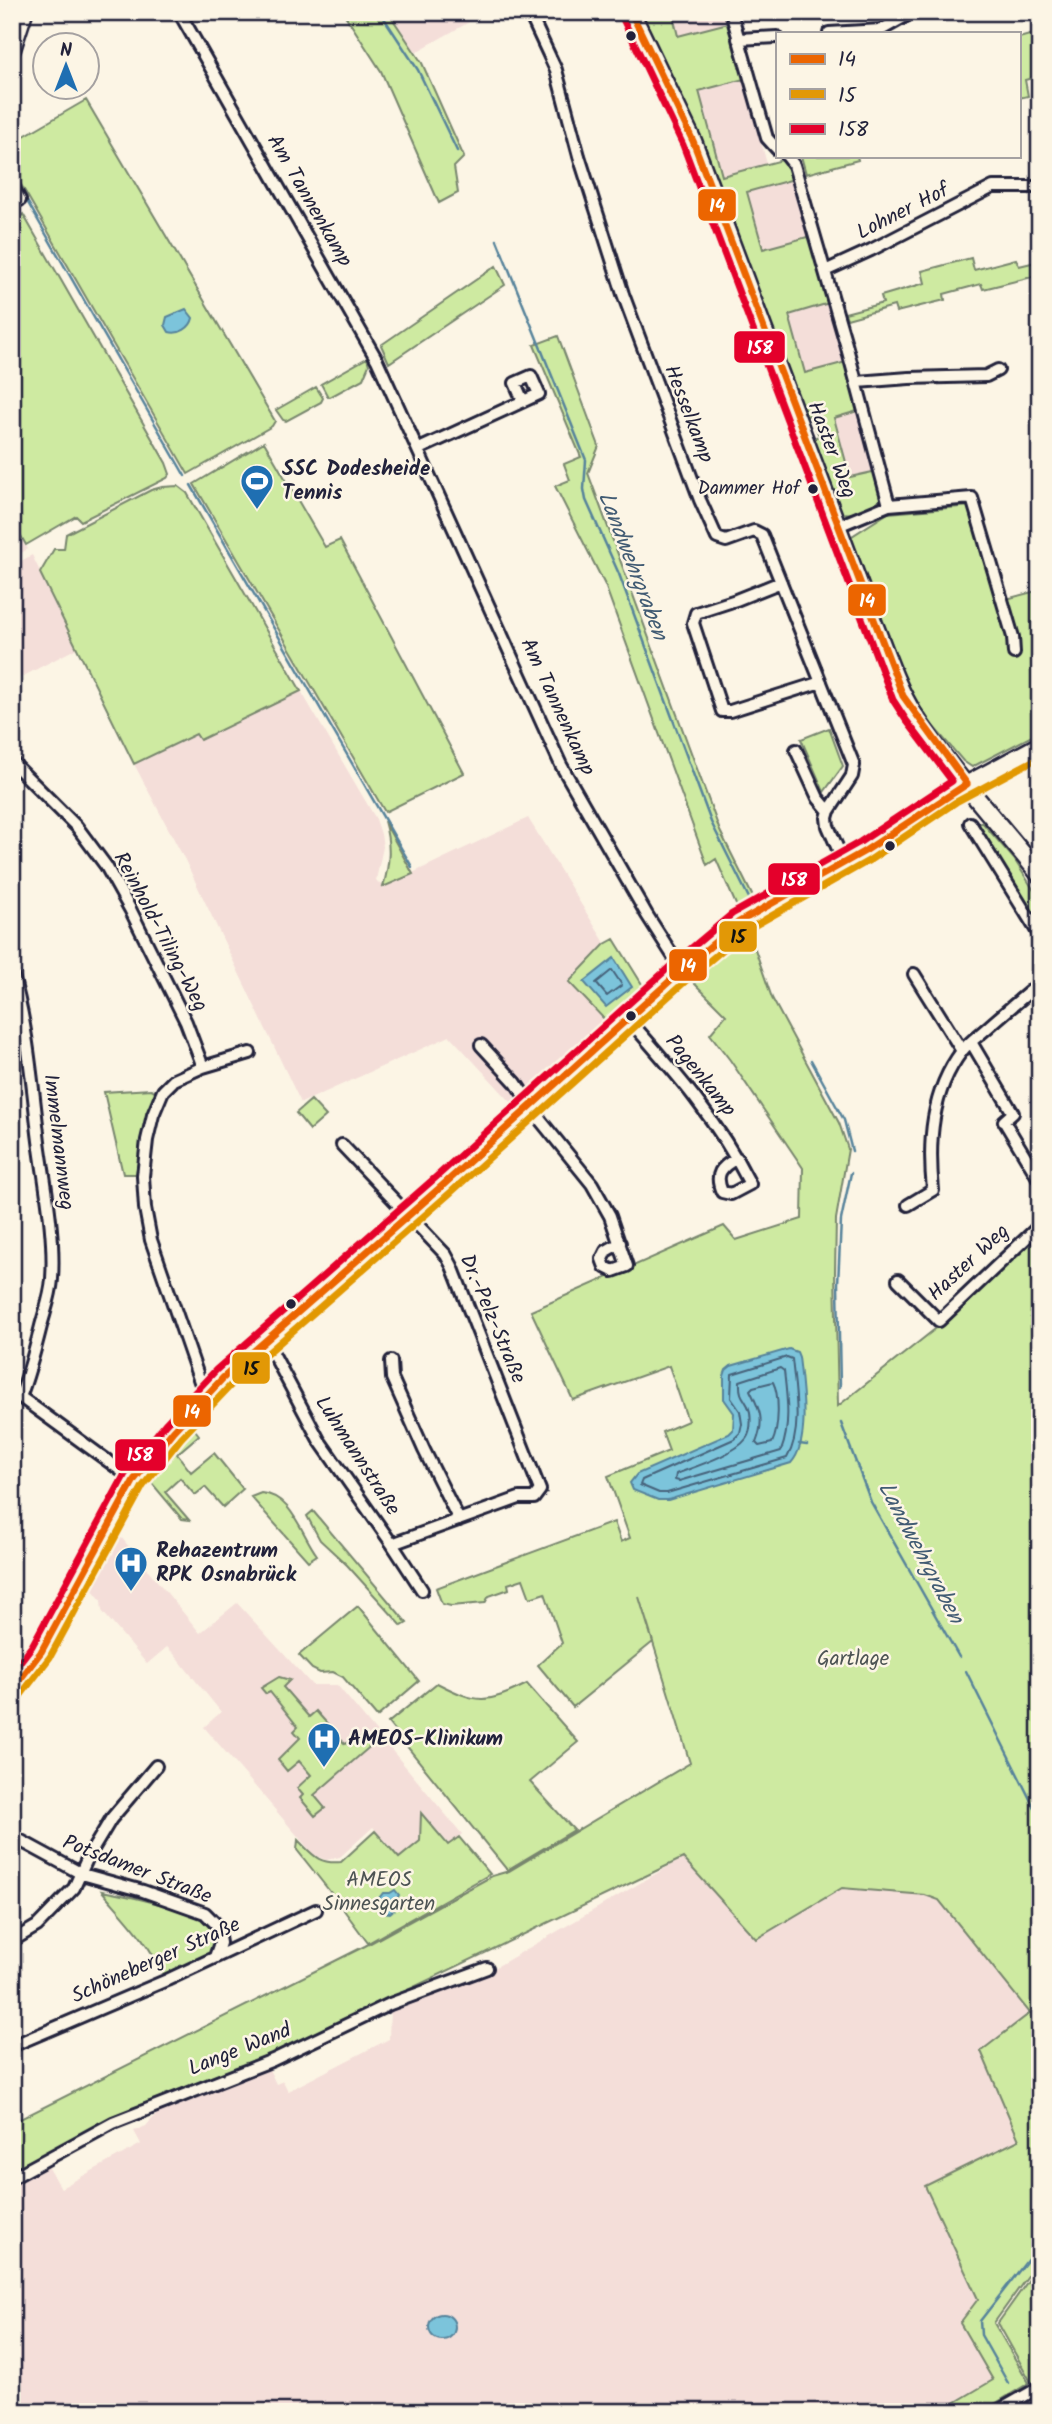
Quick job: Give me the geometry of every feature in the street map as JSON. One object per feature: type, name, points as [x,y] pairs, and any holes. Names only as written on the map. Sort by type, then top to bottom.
[{"type":"street","name":"Am Tannenkamp","points":[[179,12],[360,330],[419,449],[561,765],[647,915],[682,970]]},
{"type":"street","name":"Hesselkamp","points":[[529,12],[556,70],[579,156],[623,294],[708,519],[717,538],[726,541],[754,531],[762,536],[854,765],[852,776],[829,811]]},
{"type":"street","name":"Haster Weg","points":[[631,12],[693,141],[903,696],[967,784],[1040,875]]},
{"type":"street","points":[[731,12],[767,138],[776,148]]},
{"type":"street","points":[[846,32],[881,30],[913,12]]},
{"type":"street","points":[[12,49],[20,14]]},
{"type":"street","points":[[738,40],[776,37]]},
{"type":"street","points":[[789,158],[794,165],[825,271],[889,505]]},
{"type":"street","points":[[12,186],[20,200]]},
{"type":"street","name":"Lohner Hof","points":[[825,271],[993,187],[1040,187]]},
{"type":"street","points":[[857,383],[909,377],[986,376],[998,370]]},
{"type":"street","points":[[419,449],[523,401]]},
{"type":"street","points":[[838,527],[889,505],[972,498],[1013,637],[1014,653]]},
{"type":"street","points":[[781,582],[696,613],[693,623],[722,711],[743,708],[821,681]]},
{"type":"street","points":[[12,1690],[41,1652],[134,1480],[153,1454],[205,1396],[682,970],[746,918],[844,863],[967,784],[1040,745]]},
{"type":"street","points":[[796,750],[818,798],[829,811],[828,827],[844,863]]},
{"type":"street","name":"Reinhold-Tiling-Weg","points":[[12,762],[77,827],[106,866],[186,1022],[203,1067]]},
{"type":"street","points":[[970,823],[1040,936]]},
{"type":"street","name":"Immelmannweg","points":[[12,973],[20,999],[27,1049],[52,1264],[49,1298],[27,1379],[16,1394]]},
{"type":"street","points":[[914,974],[962,1051]]},
{"type":"street","points":[[908,1205],[933,1191],[929,1157],[933,1119],[941,1090],[962,1051],[1040,983]]},
{"type":"street","name":"Pagenkamp","points":[[629,1020],[685,1084],[737,1158]]},
{"type":"street","points":[[971,1042],[1013,1113],[1004,1121],[1040,1181]]},
{"type":"street","points":[[481,1045],[516,1083],[541,1121],[592,1184],[610,1216],[620,1243]]},
{"type":"street","points":[[205,1396],[151,1240],[143,1176],[147,1140],[163,1091],[174,1080],[203,1067],[250,1053]]},
{"type":"street","name":"Dr.-Pelz-Straße","points":[[342,1145],[446,1255],[540,1490],[534,1498],[519,1498],[459,1520]]},
{"type":"street","name":"Haster Weg","points":[[898,1280],[939,1321],[1040,1225]]},
{"type":"street","name":"Luhmannstraße","points":[[266,1340],[319,1440],[393,1544],[422,1590]]},
{"type":"street","points":[[391,1361],[392,1378],[459,1520],[393,1544]]},
{"type":"street","points":[[16,1394],[134,1480]]},
{"type":"street","points":[[12,1941],[37,1926],[74,1888],[111,1819],[156,1766]]},
{"type":"street","name":"Potsdamer Straße","points":[[12,1836],[82,1874],[143,1891],[205,1913],[217,1925],[220,1943],[215,1957]]},
{"type":"street","name":"Schöneberger Straße","points":[[12,2046],[316,1910]]},
{"type":"street","name":"Lange Wand","points":[[12,2178],[113,2123],[273,2060],[390,2004],[487,1968]]},
{"type":"street","points":[[996,2412],[1040,2387]]},
{"type":"shaded area","points":[[389,12],[487,12],[416,52]]},
{"type":"shaded area","points":[[672,12],[725,12],[728,23],[678,37]]},
{"type":"shaded area","points":[[744,79],[767,164],[722,176],[699,91]]},
{"type":"shaded area","points":[[794,179],[811,236],[763,250],[747,191]]},
{"type":"shaded area","points":[[829,303],[846,362],[805,373],[789,314]]},
{"type":"shaded area","points":[[861,410],[877,471],[850,478],[834,417]]},
{"type":"shaded area","points":[[12,520],[28,549],[12,558]]},
{"type":"shaded area","points":[[32,555],[77,648],[12,682],[12,566]]},
{"type":"shaded area","points":[[301,691],[376,819],[383,847],[376,880],[383,887],[528,818],[605,943],[569,982],[605,1020],[511,1102],[450,1036],[301,1103],[185,860],[134,764],[197,734],[200,739]]},
{"type":"shaded area","name":"AMEOS-Klinikum","points":[[116,1531],[200,1633],[237,1603],[312,1685],[337,1685],[462,1834],[449,1844],[421,1812],[420,1841],[400,1858],[373,1827],[340,1857],[326,1860],[314,1855],[204,1727],[221,1712],[174,1654],[167,1647],[147,1664],[102,1611],[101,1600],[89,1585]]},
{"type":"shaded area","points":[[683,1858],[756,1938],[842,1888],[925,1895],[939,1899],[1030,2013],[981,2051],[1019,2140],[925,2186],[978,2299],[961,2323],[993,2380],[939,2412],[12,2412],[12,2182],[46,2163],[61,2188],[141,2144],[134,2131],[146,2126],[159,2111],[268,2067],[276,2084],[283,2081],[288,2091],[389,2039],[390,2009],[491,1970]]},
{"type":"green space","points":[[343,12],[388,12],[422,63],[464,157],[454,167],[458,193],[439,203],[381,71]]},
{"type":"green space","points":[[637,12],[672,12],[678,36],[728,23],[744,79],[699,91],[722,176],[782,160],[791,169],[794,179],[747,192],[763,249],[811,236],[829,303],[789,315],[805,373],[846,362],[861,410],[834,418],[850,477],[877,471],[883,494],[875,504],[864,510],[839,512],[811,439],[819,436],[811,415],[803,417]]},
{"type":"green space","points":[[1040,32],[1040,76],[1025,80],[1028,96],[1020,98],[1020,38]]},
{"type":"green space","points":[[83,102],[87,102],[275,421],[272,426],[188,474],[12,169],[12,143]]},
{"type":"green space","points":[[802,158],[858,158],[858,160],[806,174]]},
{"type":"green space","points":[[23,214],[170,474],[167,478],[81,521],[76,516],[26,545],[12,520],[12,224]]},
{"type":"green space","points":[[971,258],[974,270],[1016,259],[1019,266],[1040,261],[1040,288],[1036,276],[983,289],[981,284],[944,294],[945,300],[896,312],[894,306],[847,319],[845,313],[883,303],[881,296],[925,283],[922,271]]},
{"type":"green space","points":[[496,266],[505,285],[389,363],[381,345]]},
{"type":"green space","points":[[558,336],[599,446],[588,473],[720,831],[753,897],[737,907],[716,859],[707,865],[605,585],[555,486],[570,480],[564,464],[581,457],[534,345]]},
{"type":"green space","points":[[367,358],[369,365],[363,379],[328,397],[321,384]]},
{"type":"green space","points":[[316,387],[323,398],[321,402],[286,421],[283,420],[276,410]]},
{"type":"green space","points":[[264,442],[325,547],[340,540],[464,773],[385,812],[194,484]]},
{"type":"green space","points":[[178,486],[187,493],[301,691],[200,740],[196,734],[134,764],[40,573],[54,549],[64,549],[66,534],[151,490]]},
{"type":"green space","points":[[972,506],[999,601],[1040,590],[1040,732],[972,767],[963,761],[920,711],[909,692],[849,538],[888,513]]},
{"type":"green space","points":[[829,728],[843,766],[824,792],[801,739]]},
{"type":"green space","points":[[384,821],[413,874],[383,887],[389,854]]},
{"type":"green space","points":[[982,822],[1014,859],[1040,900],[1040,925],[974,827]]},
{"type":"green space","name":"Gartlage","points":[[747,926],[772,998],[839,1123],[848,1149],[836,1219],[838,1406],[954,1314],[1040,1231],[1040,2259],[994,2323],[1029,2383],[981,2412],[939,2412],[993,2380],[960,2323],[978,2299],[925,2186],[1019,2140],[981,2051],[1030,2013],[939,1900],[925,1895],[842,1888],[756,1939],[683,1858],[255,2063],[12,2172],[12,2123],[365,1946],[492,1876],[509,1871],[690,1763],[653,1642],[573,1707],[538,1665],[562,1643],[545,1593],[530,1598],[523,1579],[508,1584],[509,1589],[489,1596],[485,1603],[451,1606],[442,1604],[436,1588],[614,1522],[621,1542],[630,1538],[608,1476],[669,1451],[662,1432],[688,1421],[669,1366],[573,1400],[531,1311],[724,1226],[736,1240],[802,1219],[803,1168],[710,1034],[726,1015],[685,974]]},
{"type":"green space","points":[[614,939],[645,989],[605,1020],[569,982],[605,944]]},
{"type":"green space","points":[[151,1089],[156,1092],[147,1114],[136,1174],[123,1174],[104,1092]]},
{"type":"green space","points":[[311,1100],[326,1116],[310,1130],[296,1113]]},
{"type":"green space","points":[[190,1430],[195,1430],[199,1435],[177,1454],[191,1472],[214,1453],[243,1489],[223,1507],[205,1487],[195,1495],[180,1478],[165,1492],[189,1520],[182,1519],[150,1481],[150,1476]]},
{"type":"green space","points":[[261,1493],[272,1495],[288,1508],[317,1555],[308,1561],[251,1497]]},
{"type":"green space","points":[[313,1511],[407,1623],[402,1626],[347,1565],[320,1540],[307,1516]]},
{"type":"green space","points":[[358,1606],[419,1681],[377,1717],[343,1677],[333,1672],[320,1673],[312,1669],[299,1655]]},
{"type":"green space","points":[[279,1677],[290,1680],[283,1687],[309,1717],[316,1711],[345,1744],[366,1736],[373,1744],[314,1795],[325,1808],[315,1816],[300,1798],[303,1795],[297,1788],[311,1775],[299,1761],[287,1771],[278,1760],[300,1738],[294,1731],[298,1727],[270,1692],[266,1694],[261,1688]]},
{"type":"green space","points":[[437,1683],[463,1695],[482,1699],[501,1695],[527,1684],[578,1742],[530,1782],[574,1830],[507,1870],[388,1723]]},
{"type":"green space","name":"AMEOS Sinnesgarten","points":[[421,1813],[448,1845],[459,1837],[490,1874],[368,1943],[297,1850],[298,1840],[321,1860],[341,1862],[375,1831],[399,1858],[420,1841]]},
{"type":"green space","points":[[102,1891],[178,1910],[205,1922],[215,1934],[212,1955],[164,1977],[145,1942]]},
{"type":"green space","points":[[1040,2264],[1040,2385],[1031,2382],[998,2323]]},
{"type":"water","points":[[186,309],[193,318],[190,325],[180,332],[169,332],[165,325],[167,317]]},
{"type":"water","points":[[614,958],[632,987],[606,1007],[584,982]]},
{"type":"water","points":[[789,1349],[797,1352],[799,1357],[804,1412],[801,1441],[791,1463],[668,1500],[658,1500],[633,1490],[630,1483],[637,1474],[733,1430],[734,1413],[724,1399],[726,1370],[731,1366]]},
{"type":"water","points":[[395,1890],[399,1895],[396,1900],[397,1907],[390,1913],[382,1912],[376,1902],[383,1893]]},
{"type":"water","points":[[442,2314],[451,2318],[455,2327],[451,2336],[442,2340],[433,2336],[429,2327],[433,2318]]},
{"type":"waterway","name":"Landwehrgraben","points":[[380,12],[418,70],[457,151]]},
{"type":"waterway","points":[[12,175],[185,476]]},
{"type":"waterway","name":"Landwehrgraben","points":[[497,240],[586,460],[586,500],[619,574],[711,822],[750,900]]},
{"type":"waterway","points":[[191,485],[412,867]]},
{"type":"waterway","name":"Landwehrgraben","points":[[811,1060],[844,1120],[852,1151]]},
{"type":"waterway","name":"Landwehrgraben","points":[[840,1387],[838,1284],[841,1220],[851,1173]]},
{"type":"waterway","name":"Landwehrgraben","points":[[841,1423],[871,1502],[959,1657]]},
{"type":"waterway","points":[[799,1444],[807,1445]]},
{"type":"waterway","name":"Landwehrgraben","points":[[966,1671],[1040,1819]]},
{"type":"waterway","points":[[1008,2383],[981,2335],[980,2321],[1040,2244]]},
{"type":"transit line","name":"14","points":[[631,12],[693,141],[903,696],[967,784]]},
{"type":"transit line","name":"158","points":[[12,1672],[32,1646],[125,1474],[165,1424],[216,1370],[732,914],[860,842],[952,781],[893,700],[683,145],[622,17]]},
{"type":"transit line","name":"15","points":[[20,1696],[50,1657],[143,1486],[181,1438],[230,1386],[745,931],[870,860],[956,802],[1040,757]]},
{"type":"transit line","name":"14","points":[[12,1690],[41,1652],[134,1480],[173,1431],[223,1378],[739,922],[865,851],[967,784]]},
{"type":"place","name":"Dammer Hof","points":[[813,489]]},
{"type":"place","name":"SSC Dodesheide Tennis","points":[[257,511]]},
{"type":"place","name":"Rehazentrum RPK Osnabrück","points":[[131,1593]]},
{"type":"place","name":"AMEOS-Klinikum","points":[[324,1769]]}]
